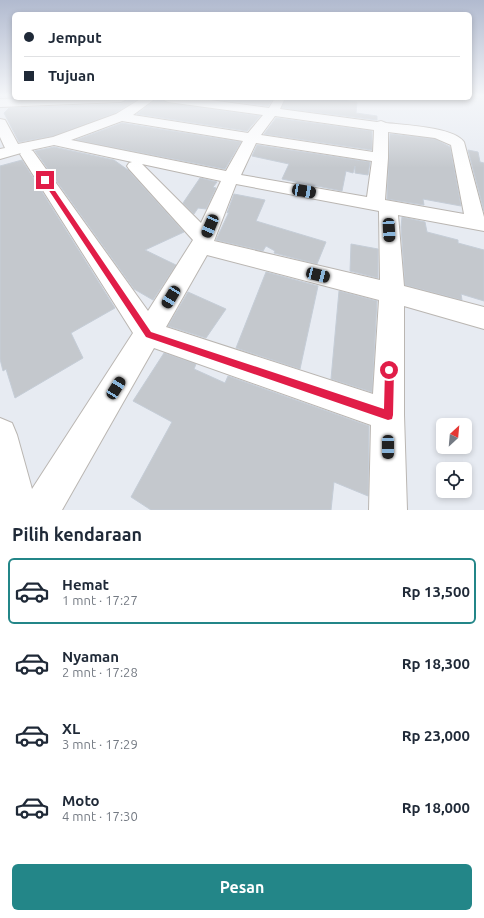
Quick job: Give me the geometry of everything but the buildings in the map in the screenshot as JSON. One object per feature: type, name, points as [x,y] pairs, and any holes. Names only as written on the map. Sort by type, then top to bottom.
[{"type":"street","points":[[84,120],[92,128]]},
{"type":"street","points":[[0,161],[14,152],[54,141],[114,120]]},
{"type":"street","points":[[138,120],[380,158]]},
{"type":"street","points":[[41,510],[202,243],[229,181],[252,138],[267,120]]},
{"type":"street","points":[[14,152],[64,153],[384,208],[481,227],[457,142],[437,134],[338,120]]},
{"type":"street","points":[[0,123],[14,152],[148,334],[388,415]]},
{"type":"street","points":[[381,125],[380,158],[392,293],[388,415],[388,510]]},
{"type":"street","points":[[54,141],[229,181]]},
{"type":"street","points":[[135,166],[202,243],[484,318]]},
{"type":"street","points":[[0,435],[18,510]]},
{"type":"route","points":[[45,180],[148,334],[388,415],[389,370]]}]
